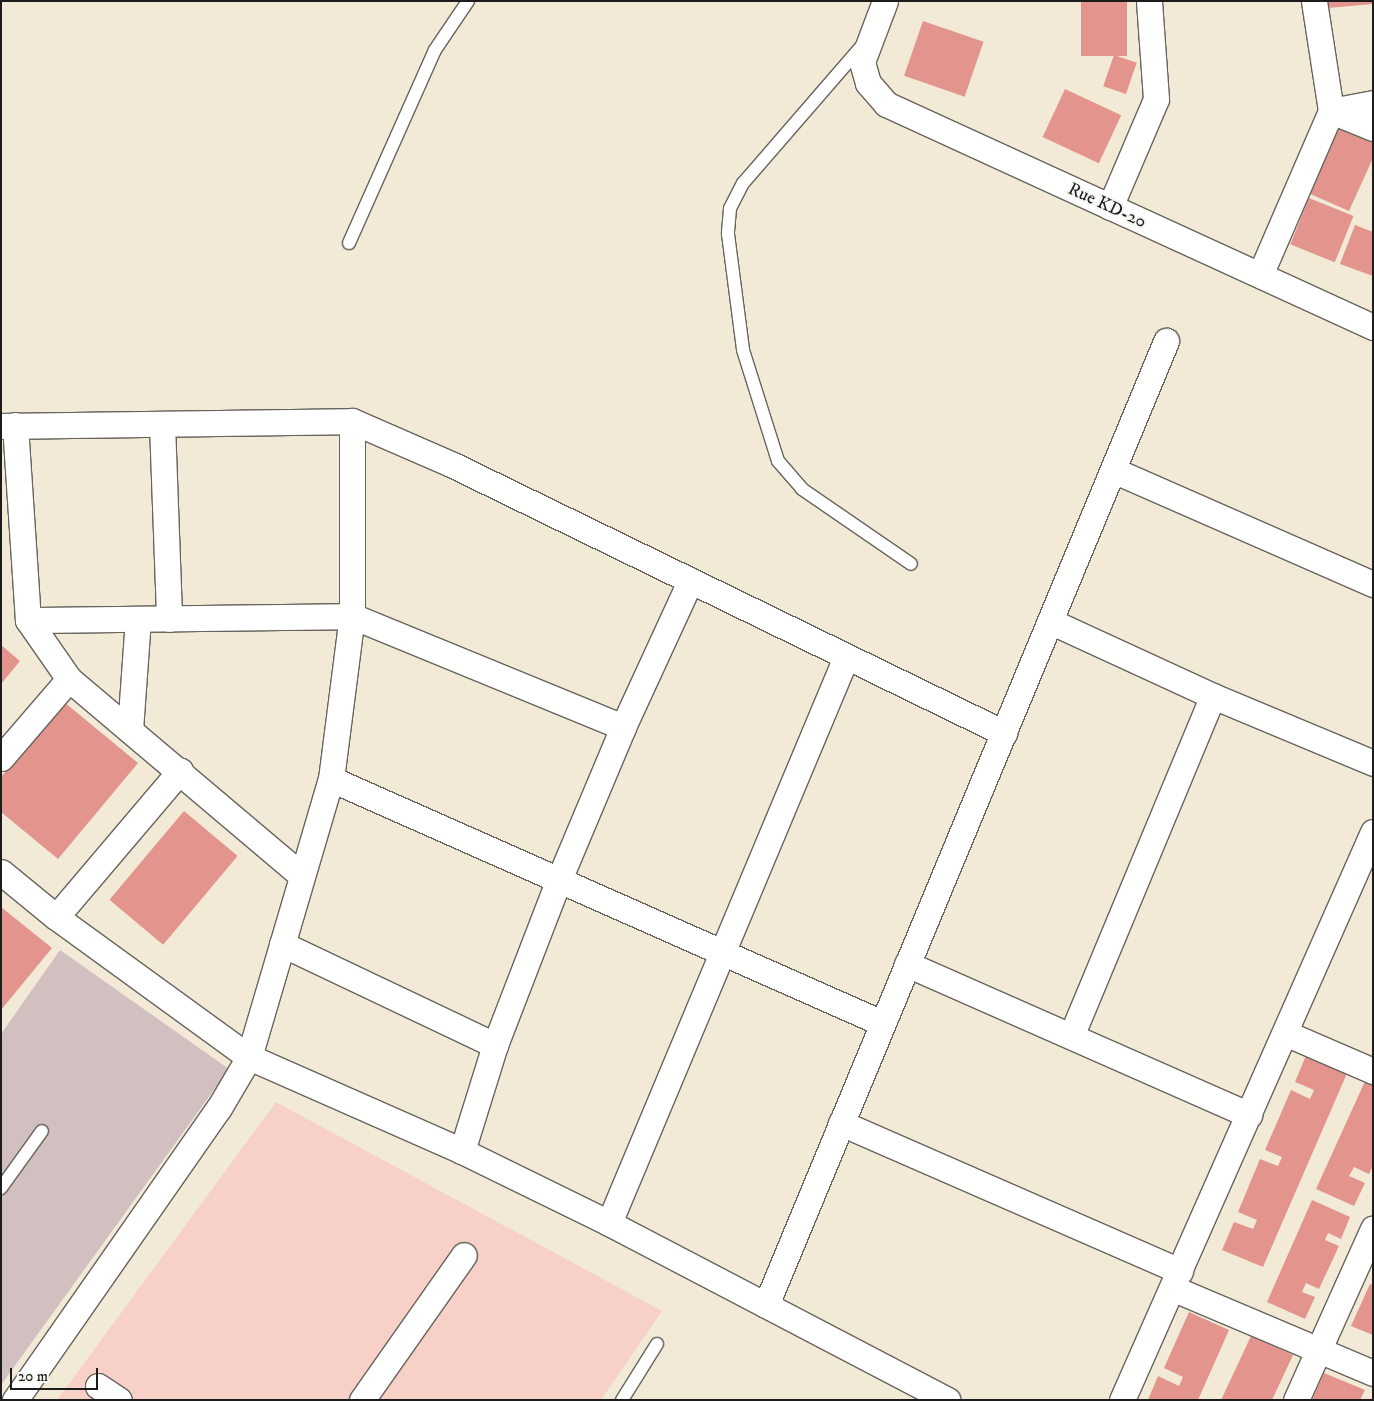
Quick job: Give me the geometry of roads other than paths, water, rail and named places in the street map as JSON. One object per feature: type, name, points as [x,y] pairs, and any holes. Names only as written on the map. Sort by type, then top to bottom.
[{"type":"street","points":[[870,36],[885,1]]},
{"type":"street","points":[[1110,207],[1156,99],[1149,1]]},
{"type":"street","points":[[1260,276],[1331,110],[1314,1]]},
{"type":"street","name":"Rue KD-20","points":[[870,36],[862,62],[868,83],[886,104],[1373,327]]},
{"type":"street","points":[[1331,110],[1373,103]]},
{"type":"street","points":[[1331,110],[1373,128]]},
{"type":"street","points":[[766,1305],[1166,341]]},
{"type":"street","points":[[15,1400],[219,1108],[249,1057],[331,779],[352,616],[352,421]]},
{"type":"street","points":[[302,876],[69,679],[28,620],[8,426],[352,421],[452,465],[1004,732]]},
{"type":"street","points":[[162,424],[169,618]]},
{"type":"street","points":[[1113,470],[1373,584]]},
{"type":"street","points":[[462,1151],[495,1045],[558,882],[623,727],[690,581]]},
{"type":"street","points":[[28,620],[352,616],[623,727]]},
{"type":"street","points":[[130,730],[138,619]]},
{"type":"street","points":[[1050,621],[1213,696],[1373,763]]},
{"type":"street","points":[[609,1223],[846,657]]},
{"type":"street","points":[[1,758],[69,679]]},
{"type":"street","points":[[1072,1034],[1213,696]]},
{"type":"street","points":[[56,917],[180,771]]},
{"type":"street","points":[[331,779],[558,882],[882,1023]]},
{"type":"street","points":[[1122,1400],[1373,832]]},
{"type":"street","points":[[1,872],[56,917],[249,1057],[462,1151],[609,1223],[948,1400]]},
{"type":"street","points":[[282,944],[495,1045]]},
{"type":"street","points":[[907,964],[1072,1034],[1249,1115]]},
{"type":"street","points":[[1285,1033],[1373,1071]]},
{"type":"street","points":[[841,1123],[1176,1280],[1318,1350],[1373,1374]]},
{"type":"street","points":[[1296,1400],[1373,1229]]},
{"type":"street","points":[[362,1400],[464,1255]]},
{"type":"street","points":[[98,1386],[118,1400]]},
{"type":"lane","points":[[349,243],[435,50],[468,1]]},
{"type":"lane","points":[[870,36],[743,183],[730,209],[728,234],[743,350],[778,462],[802,489],[912,564]]},
{"type":"lane","points":[[1,1188],[42,1131]]},
{"type":"lane","points":[[622,1400],[657,1344]]}]
